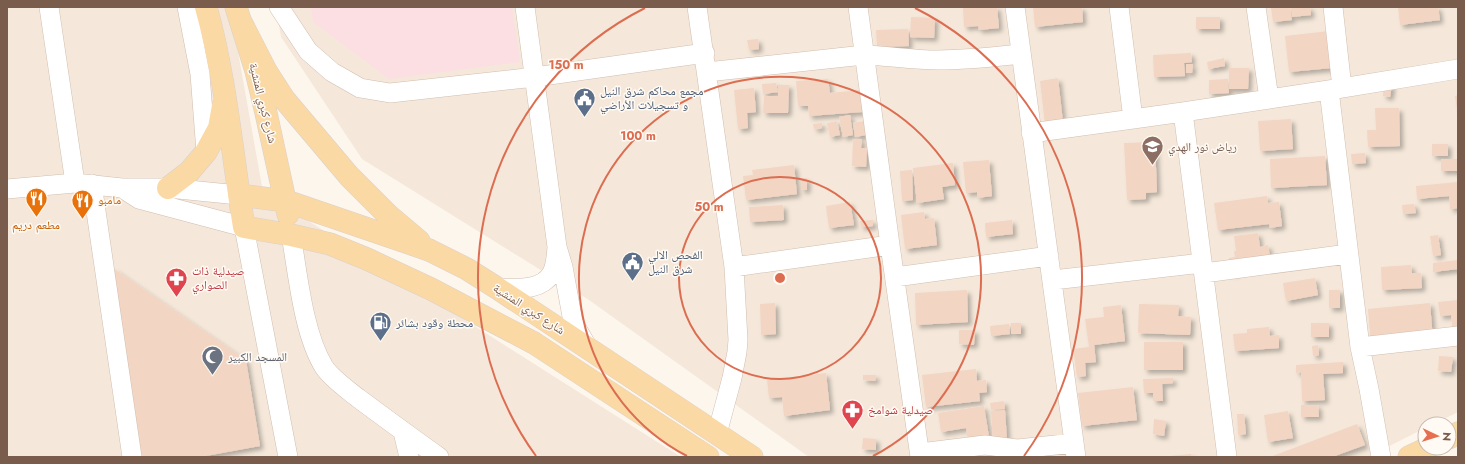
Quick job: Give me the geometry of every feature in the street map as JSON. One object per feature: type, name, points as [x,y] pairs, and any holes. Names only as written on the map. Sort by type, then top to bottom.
[{"type":"main road","points":[[206,7],[223,81],[244,227],[291,235],[330,244],[367,259],[431,289],[534,343],[708,457]]},
{"type":"main road","points":[[239,15],[266,71],[280,94],[306,126],[349,176],[387,214],[430,250]]},
{"type":"main road","name":"شارع كبري المنشية","points":[[239,15],[261,92],[286,201],[291,235]]},
{"type":"main road","points":[[168,188],[189,172],[206,152],[219,128],[223,106],[223,81]]},
{"type":"main road","name":"شارع كبري المنشية","points":[[239,195],[286,201],[430,250],[497,288],[752,457]]},
{"type":"street","points":[[49,7],[84,184],[132,457]]},
{"type":"street","points":[[187,7],[200,74],[206,152]]},
{"type":"street","points":[[279,7],[308,51],[332,72],[360,88],[390,93],[535,77],[705,53]]},
{"type":"street","points":[[525,7],[557,247],[564,267],[573,322],[588,348]]},
{"type":"street","points":[[698,7],[734,267],[738,340],[732,378],[717,434]]},
{"type":"street","points":[[858,7],[920,455],[985,445],[1075,450],[1015,7]]},
{"type":"street","points":[[1119,7],[1133,119]]},
{"type":"street","points":[[1256,7],[1269,99]]},
{"type":"street","points":[[1333,7],[1336,89],[1348,254],[1360,347],[1381,457]]},
{"type":"street","points":[[707,72],[864,55],[957,60],[1021,54]]},
{"type":"street","points":[[1031,133],[1183,112],[1458,69]]},
{"type":"street","points":[[1183,112],[1227,457]]},
{"type":"street","points":[[7,190],[84,184],[122,188],[168,188],[239,195]]},
{"type":"street","points":[[122,188],[140,199],[244,227],[285,457]]},
{"type":"street","points":[[291,235],[304,307],[314,347],[325,368],[343,386],[403,432],[439,457]]},
{"type":"street","points":[[734,267],[890,245]]},
{"type":"street","points":[[497,288],[531,287],[545,280],[552,273],[557,247]]},
{"type":"street","points":[[1053,280],[1203,268],[1348,254]]},
{"type":"street","points":[[895,277],[1049,256]]},
{"type":"street","points":[[1360,347],[1458,336]]},
{"type":"street","points":[[403,432],[409,457]]},
{"type":"shaded area","points":[[7,7],[230,7],[263,192],[681,457],[7,457]]},
{"type":"shaded area","points":[[276,7],[1458,7],[1458,412],[1450,416],[1417,416],[1417,432],[1368,457],[809,457],[589,300],[362,159],[281,37]]},
{"type":"shaded area","points":[[311,7],[512,7],[520,62],[389,79],[313,22]]},
{"type":"building","points":[[963,7],[997,7],[999,28],[979,30],[978,26],[964,27]]},
{"type":"building","points":[[1033,7],[1082,7],[1083,22],[1035,27]]},
{"type":"building","points":[[1290,7],[1292,20],[1273,22],[1271,8]]},
{"type":"building","points":[[1291,7],[1310,7],[1311,15],[1292,17]]},
{"type":"building","points":[[1398,7],[1438,7],[1440,20],[1400,25]]},
{"type":"building","points":[[911,17],[935,18],[934,38],[910,37]]},
{"type":"building","points":[[1196,17],[1220,17],[1220,29],[1196,29]]},
{"type":"building","points":[[908,29],[909,46],[877,47],[876,30]]},
{"type":"building","points":[[1329,31],[1332,68],[1289,72],[1285,36]]},
{"type":"building","points":[[758,39],[759,49],[749,50],[747,40]]},
{"type":"building","points":[[1191,53],[1192,62],[1184,63],[1185,76],[1154,77],[1153,55]]},
{"type":"building","points":[[1224,58],[1225,66],[1208,69],[1207,62]]},
{"type":"building","points":[[1186,64],[1193,64],[1192,73],[1186,73]]},
{"type":"building","points":[[1229,68],[1249,68],[1248,89],[1229,89]]},
{"type":"building","points":[[1058,78],[1063,122],[1045,124],[1040,81]]},
{"type":"building","points":[[828,79],[830,93],[860,90],[862,112],[809,116],[808,106],[798,106],[796,81]]},
{"type":"building","points":[[1228,79],[1229,93],[1209,94],[1209,80]]},
{"type":"building","points":[[776,83],[778,92],[763,94],[762,84]]},
{"type":"building","points":[[1384,84],[1392,85],[1390,97],[1383,96]]},
{"type":"building","points":[[778,85],[789,85],[788,113],[763,113],[764,96],[778,96]]},
{"type":"building","points":[[754,88],[756,112],[747,113],[748,128],[738,129],[734,90]]},
{"type":"building","points":[[1458,95],[1458,109],[1457,109],[1455,96]]},
{"type":"building","points":[[1375,108],[1399,108],[1400,146],[1368,147],[1367,130],[1376,130]]},
{"type":"building","points":[[850,115],[853,135],[843,137],[839,117]]},
{"type":"building","points":[[1291,119],[1293,149],[1260,151],[1258,121]]},
{"type":"building","points":[[837,121],[840,135],[830,137],[827,123]]},
{"type":"building","points":[[864,121],[866,135],[855,137],[853,123]]},
{"type":"building","points":[[822,123],[822,128],[814,129],[813,124]]},
{"type":"building","points":[[853,139],[862,139],[861,148],[867,148],[866,167],[852,166]]},
{"type":"building","points":[[1155,142],[1157,192],[1146,193],[1146,199],[1127,200],[1124,143]]},
{"type":"building","points":[[1432,144],[1448,144],[1448,156],[1432,156]]},
{"type":"building","points":[[1365,153],[1366,163],[1352,164],[1351,154]]},
{"type":"building","points":[[1325,156],[1327,185],[1271,188],[1270,159]]},
{"type":"building","points":[[1441,159],[1458,159],[1458,171],[1441,171]]},
{"type":"building","points":[[989,160],[992,196],[977,198],[977,192],[966,193],[963,162]]},
{"type":"building","points":[[953,163],[955,185],[942,187],[944,199],[917,203],[913,168]]},
{"type":"building","points":[[794,165],[797,194],[746,200],[743,176],[753,175],[752,170]]},
{"type":"building","points":[[912,170],[913,200],[902,201],[900,171]]},
{"type":"building","points":[[801,178],[807,178],[807,190],[801,190]]},
{"type":"building","points":[[1458,182],[1458,208],[1450,209],[1449,196],[1417,199],[1416,186]]},
{"type":"building","points":[[1267,196],[1268,203],[1279,202],[1282,226],[1270,228],[1269,224],[1218,230],[1214,203]]},
{"type":"building","points":[[850,202],[854,225],[829,228],[826,206]]},
{"type":"building","points":[[1414,204],[1416,213],[1403,214],[1402,205]]},
{"type":"building","points":[[783,205],[784,220],[750,222],[749,207]]},
{"type":"building","points":[[924,212],[925,219],[934,218],[937,245],[905,249],[901,215]]},
{"type":"building","points":[[873,220],[873,226],[861,227],[860,221]]},
{"type":"building","points":[[1012,220],[1013,234],[986,237],[985,223]]},
{"type":"building","points":[[1258,233],[1260,247],[1268,245],[1270,257],[1231,274],[1229,258],[1235,257],[1234,251],[1236,251],[1234,236]]},
{"type":"building","points":[[1438,235],[1441,255],[1433,256],[1430,236]]},
{"type":"building","points":[[1458,260],[1458,269],[1433,272],[1433,263]]},
{"type":"building","points":[[1411,265],[1412,273],[1421,273],[1422,288],[1382,290],[1381,267]]},
{"type":"building","points":[[113,268],[246,360],[260,446],[200,457],[142,457]]},
{"type":"building","points":[[1315,278],[1318,295],[1286,301],[1283,283]]},
{"type":"building","points":[[967,290],[968,322],[916,325],[915,293]]},
{"type":"building","points":[[1329,290],[1340,290],[1340,308],[1329,308]]},
{"type":"building","points":[[1458,300],[1458,333],[1453,333],[1451,315],[1440,316],[1438,302]]},
{"type":"building","points":[[775,303],[776,334],[761,335],[760,304]]},
{"type":"building","points":[[1430,303],[1433,339],[1371,345],[1368,309]]},
{"type":"building","points":[[1139,304],[1179,305],[1178,316],[1191,317],[1190,335],[1138,333]]},
{"type":"building","points":[[1121,305],[1125,341],[1094,345],[1096,362],[1085,363],[1086,376],[1077,377],[1073,349],[1089,347],[1085,319],[1104,317],[1103,307]]},
{"type":"building","points":[[1011,323],[1021,323],[1021,334],[1011,334]]},
{"type":"building","points":[[1311,323],[1329,323],[1329,337],[1311,337]]},
{"type":"building","points":[[1009,324],[1010,334],[991,336],[990,326]]},
{"type":"building","points":[[1269,327],[1270,336],[1279,335],[1279,348],[1235,351],[1233,334],[1247,333],[1247,329]]},
{"type":"building","points":[[959,330],[975,330],[974,345],[959,344]]},
{"type":"building","points":[[1144,342],[1183,342],[1183,370],[1144,370]]},
{"type":"building","points":[[1318,345],[1319,355],[1313,356],[1312,346]]},
{"type":"building","points":[[1439,356],[1453,357],[1451,372],[1438,371]]},
{"type":"building","points":[[1343,362],[1343,373],[1323,374],[1325,400],[1302,401],[1301,372],[1296,373],[1296,365]]},
{"type":"building","points":[[976,369],[977,381],[986,380],[987,392],[979,393],[980,401],[926,407],[922,375]]},
{"type":"building","points":[[826,373],[830,410],[784,416],[782,397],[769,398],[767,380]]},
{"type":"building","points":[[863,375],[876,375],[875,381],[863,380]]},
{"type":"building","points":[[1173,378],[1173,383],[1162,384],[1163,401],[1153,401],[1153,393],[1144,393],[1143,379]]},
{"type":"building","points":[[1133,387],[1137,420],[1082,426],[1078,393]]},
{"type":"building","points":[[1004,401],[1005,409],[991,410],[990,403]]},
{"type":"building","points":[[1301,405],[1318,405],[1319,417],[1301,417]]},
{"type":"building","points":[[984,406],[990,443],[969,446],[966,428],[941,432],[938,413]]},
{"type":"building","points":[[1005,410],[1007,440],[993,440],[991,411]]},
{"type":"building","points":[[1288,411],[1293,438],[1268,442],[1264,415]]},
{"type":"building","points":[[1237,414],[1244,414],[1246,434],[1238,435]]},
{"type":"building","points":[[1154,419],[1166,421],[1164,436],[1153,434]]},
{"type":"building","points":[[1357,424],[1365,445],[1332,457],[1270,457]]},
{"type":"building","points":[[863,438],[876,439],[876,450],[862,449]]},
{"type":"building","points":[[1191,454],[1192,457],[1170,457],[1170,456]]},
{"type":"place","name":"مجمع محاكم شرق النيل و تسجيلات الأراضي","points":[[584,118]]},
{"type":"place","name":"رياض نور الهدي","points":[[1153,166]]},
{"type":"place","name":"مطعم دريم","points":[[36,218]]},
{"type":"place","name":"مامبو","points":[[82,220]]},
{"type":"place","name":"الفحص الالي شرق النيل","points":[[633,282]]},
{"type":"place","name":"صيدلية ذات الصواري","points":[[176,298]]},
{"type":"place","name":"محطة وقود بشائر","points":[[381,342]]},
{"type":"place","name":"المسجد الكبير","points":[[212,376]]},
{"type":"place","name":"صيدلية شوامخ","points":[[853,430]]}]
